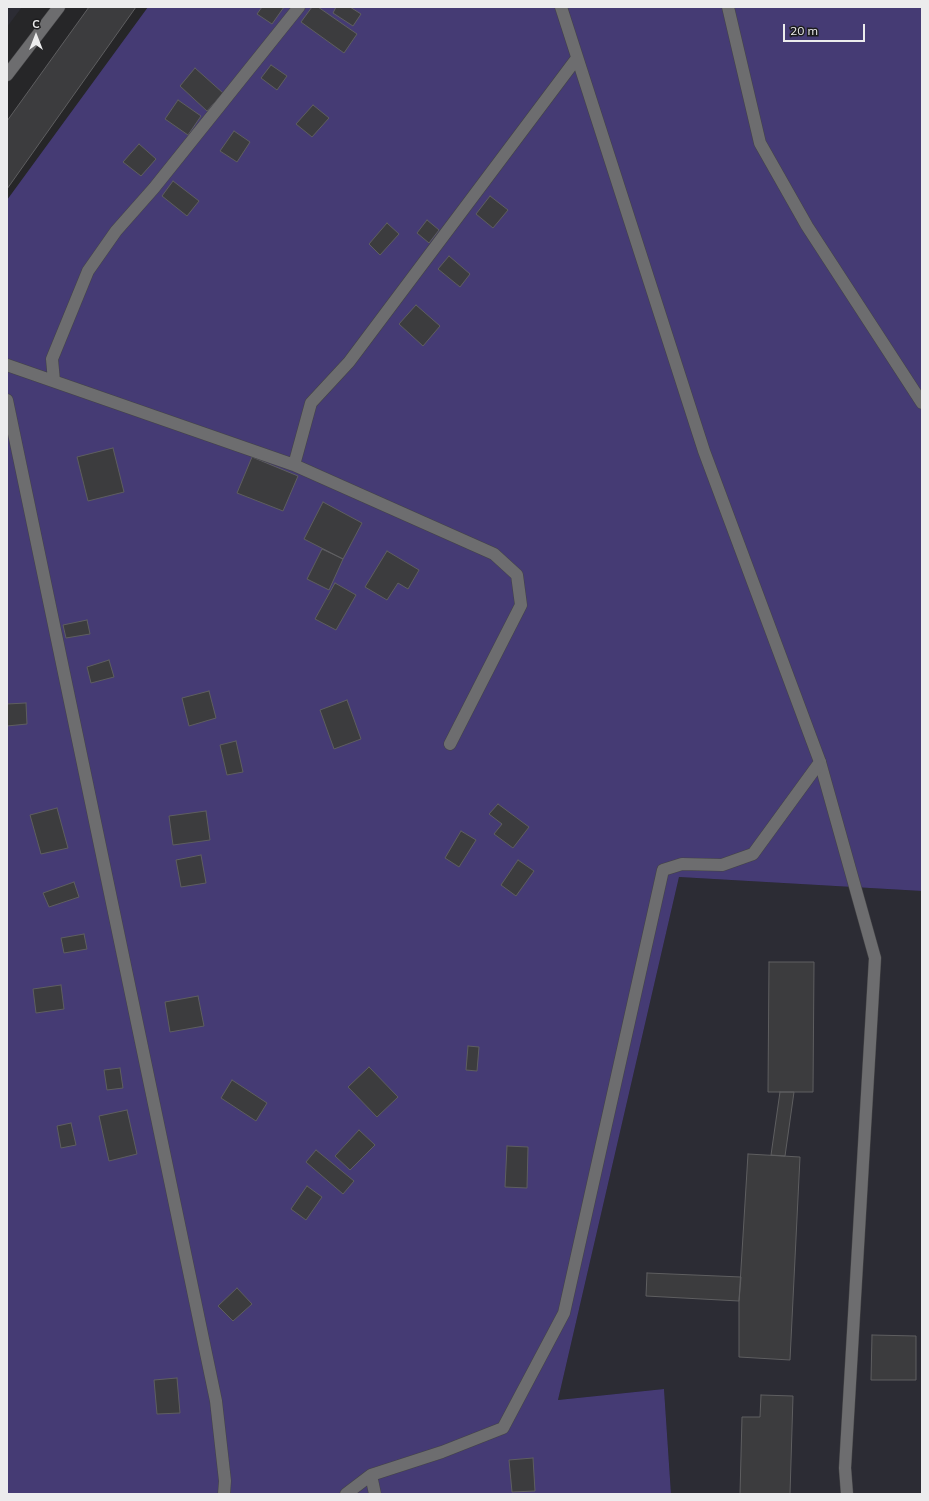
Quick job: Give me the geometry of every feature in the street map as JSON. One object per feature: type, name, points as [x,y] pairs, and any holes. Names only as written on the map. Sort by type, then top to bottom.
[{"type":"street","points":[[7,75],[59,7]]},
{"type":"street","points":[[54,381],[52,359],[88,271],[116,231],[154,188],[299,7]]},
{"type":"street","points":[[561,7],[704,451],[820,762],[875,958],[845,1460],[847,1494]]},
{"type":"street","points":[[728,7],[760,143],[807,226],[922,403]]},
{"type":"street","points":[[294,465],[311,403],[349,362],[577,58]]},
{"type":"street","points":[[7,365],[294,465],[494,554],[517,575],[521,605],[450,744]]},
{"type":"street","points":[[7,400],[216,1401],[226,1481],[224,1494]]},
{"type":"street","points":[[346,1494],[371,1475],[442,1452],[503,1428],[564,1313],[663,870],[682,864],[722,865],[753,854],[820,762]]},
{"type":"street","points":[[371,1475],[376,1494]]},
{"type":"shaded area","points":[[7,7],[22,7],[7,27]]},
{"type":"shaded area","points":[[148,7],[922,7],[922,891],[679,877],[558,1400],[664,1389],[671,1494],[7,1494],[7,200]]},
{"type":"shaded area","points":[[679,877],[922,891],[922,1494],[671,1494],[664,1389],[558,1400]]},
{"type":"building","points":[[89,7],[136,7],[7,189],[7,121]]},
{"type":"building","points":[[262,7],[284,7],[272,24],[257,14]]},
{"type":"building","points":[[312,7],[318,7],[357,34],[344,53],[301,22]]},
{"type":"building","points":[[336,7],[350,7],[361,14],[353,26],[333,13]]},
{"type":"building","points":[[271,65],[287,76],[277,90],[261,78]]},
{"type":"building","points":[[195,68],[223,93],[207,111],[180,86]]},
{"type":"building","points":[[178,100],[201,116],[188,135],[165,119]]},
{"type":"building","points":[[313,105],[329,118],[312,137],[296,124]]},
{"type":"building","points":[[234,131],[250,142],[237,162],[220,151]]},
{"type":"building","points":[[139,144],[156,159],[141,176],[123,162]]},
{"type":"building","points":[[173,181],[199,201],[187,216],[162,196]]},
{"type":"building","points":[[490,196],[508,210],[493,228],[476,214]]},
{"type":"building","points":[[427,220],[439,230],[429,243],[417,233]]},
{"type":"building","points":[[387,223],[399,234],[380,255],[369,244]]},
{"type":"building","points":[[449,256],[470,274],[460,287],[438,269]]},
{"type":"building","points":[[416,305],[440,326],[423,346],[399,324]]},
{"type":"building","points":[[113,448],[124,492],[88,501],[77,457]]},
{"type":"building","points":[[252,457],[298,476],[283,511],[237,493]]},
{"type":"building","points":[[323,502],[362,523],[343,559],[304,539]]},
{"type":"building","points":[[322,549],[343,559],[329,590],[307,579]]},
{"type":"building","points":[[387,551],[419,570],[408,589],[398,583],[387,600],[365,587]]},
{"type":"building","points":[[335,583],[356,595],[336,630],[315,619]]},
{"type":"building","points":[[87,620],[90,634],[66,638],[63,625]]},
{"type":"building","points":[[109,660],[114,677],[91,683],[87,667]]},
{"type":"building","points":[[209,691],[216,718],[189,726],[182,698]]},
{"type":"building","points":[[347,700],[361,739],[334,749],[320,710]]},
{"type":"building","points":[[26,703],[27,724],[7,726],[7,704]]},
{"type":"building","points":[[236,741],[243,772],[227,775],[220,745]]},
{"type":"building","points":[[498,804],[529,827],[513,848],[494,834],[502,824],[489,814]]},
{"type":"building","points":[[57,808],[68,848],[41,854],[30,815]]},
{"type":"building","points":[[206,811],[210,840],[173,845],[169,816]]},
{"type":"building","points":[[461,831],[476,840],[459,867],[445,858]]},
{"type":"building","points":[[201,855],[206,883],[181,887],[176,860]]},
{"type":"building","points":[[518,860],[534,871],[516,896],[501,885]]},
{"type":"building","points":[[74,882],[79,897],[49,907],[43,893]]},
{"type":"building","points":[[84,934],[87,949],[64,953],[61,938]]},
{"type":"building","points":[[769,962],[814,962],[813,1092],[768,1092]]},
{"type":"building","points":[[61,985],[64,1009],[36,1013],[33,989]]},
{"type":"building","points":[[198,996],[204,1026],[170,1032],[165,1002]]},
{"type":"building","points":[[468,1046],[479,1047],[477,1071],[466,1070]]},
{"type":"building","points":[[369,1067],[398,1097],[377,1117],[348,1087]]},
{"type":"building","points":[[120,1068],[123,1088],[107,1090],[104,1070]]},
{"type":"building","points":[[232,1080],[267,1103],[256,1121],[221,1098]]},
{"type":"building","points":[[780,1092],[794,1092],[785,1156],[771,1155]]},
{"type":"building","points":[[127,1110],[137,1154],[109,1161],[99,1116]]},
{"type":"building","points":[[71,1123],[76,1145],[61,1148],[57,1126]]},
{"type":"building","points":[[359,1130],[375,1145],[350,1170],[335,1156]]},
{"type":"building","points":[[507,1146],[528,1147],[527,1188],[505,1187]]},
{"type":"building","points":[[316,1150],[354,1181],[343,1194],[306,1162]]},
{"type":"building","points":[[748,1154],[800,1157],[790,1360],[739,1357],[739,1301]]},
{"type":"building","points":[[307,1186],[322,1197],[306,1220],[291,1209]]},
{"type":"building","points":[[647,1273],[741,1277],[739,1301],[646,1296]]},
{"type":"building","points":[[237,1288],[252,1304],[233,1321],[218,1306]]},
{"type":"building","points":[[872,1335],[916,1336],[916,1380],[871,1380]]},
{"type":"building","points":[[177,1378],[180,1413],[157,1414],[154,1380]]},
{"type":"building","points":[[761,1395],[793,1396],[790,1494],[740,1494],[742,1417],[760,1417]]},
{"type":"building","points":[[533,1458],[535,1491],[512,1492],[509,1460]]}]
